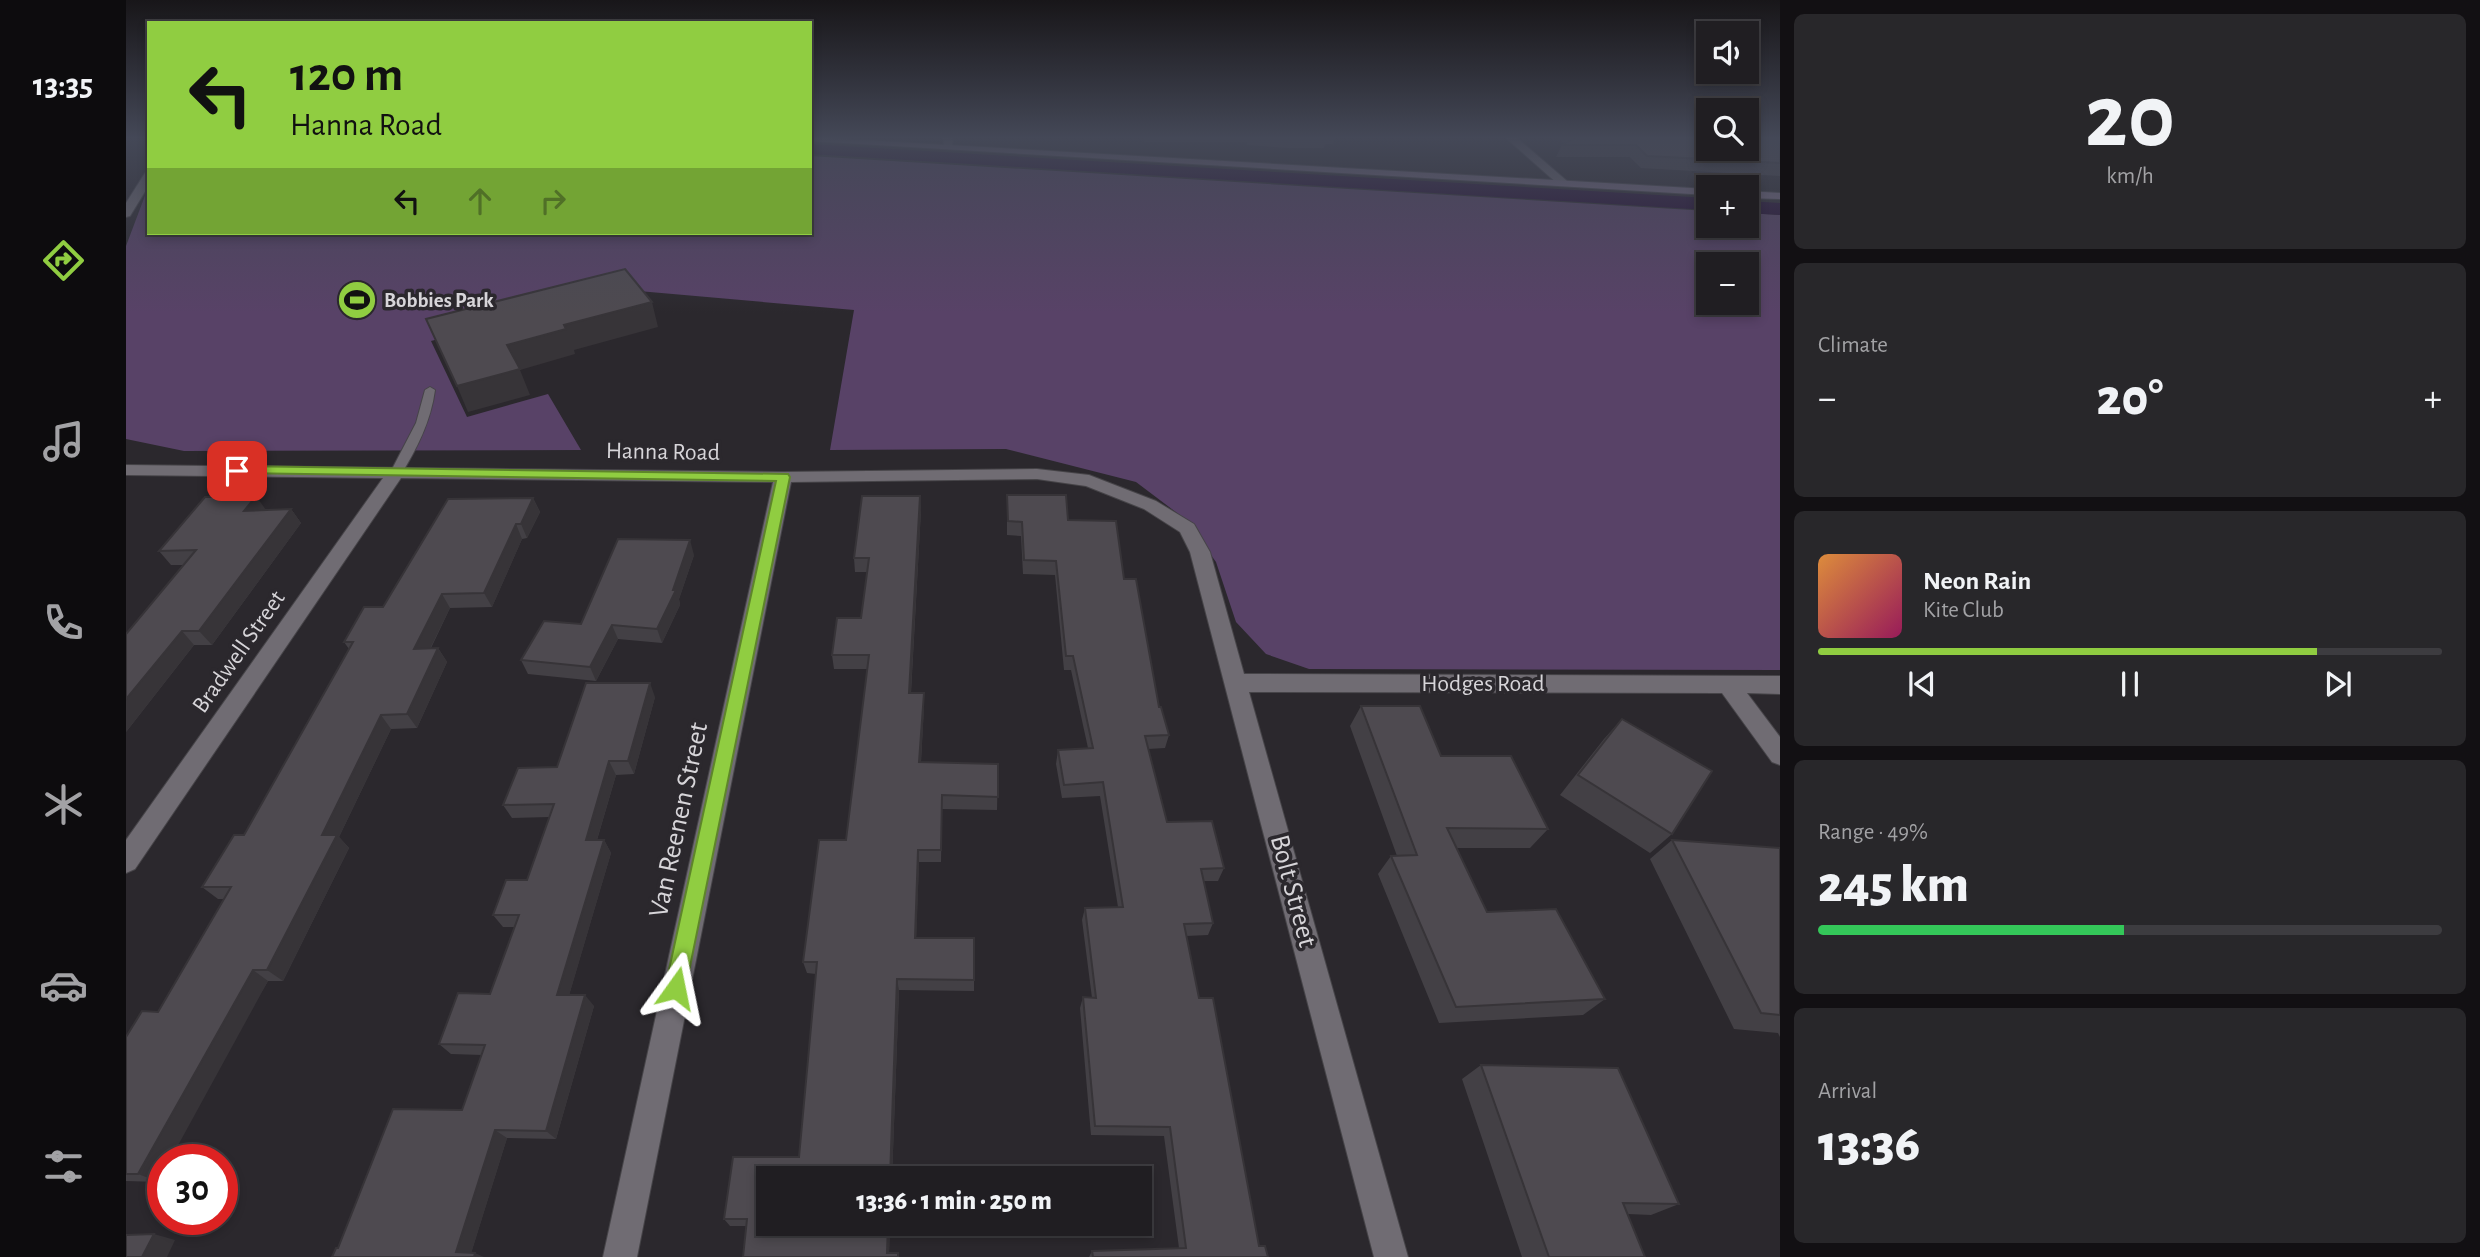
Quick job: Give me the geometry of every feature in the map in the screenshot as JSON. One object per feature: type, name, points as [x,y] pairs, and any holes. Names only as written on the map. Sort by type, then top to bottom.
[{"type":"street","points":[[126,214],[137,196]]},
{"type":"street","points":[[126,459],[158,469]]},
{"type":"street","name":"Hanna Road","points":[[126,470],[783,477],[1005,474],[1060,476],[1089,481],[1130,495],[1187,528]]},
{"type":"street","name":"Bradwell Street","points":[[126,861],[396,473]]},
{"type":"street","name":"Van Reenen Street","points":[[620,1257],[783,477]]},
{"type":"street","name":"Bolt Street","points":[[1187,528],[1200,552],[1238,683],[1391,1257]]},
{"type":"street","name":"Hodges Road","points":[[1238,683],[1780,685]]},
{"type":"street","points":[[1728,685],[1780,755]]},
{"type":"lane","points":[[396,473],[417,435],[429,404],[430,390]]},
{"type":"shaded area","points":[[145,196],[147,235],[812,235],[812,196],[1458,196],[1696,210],[1696,238],[1759,238],[1759,214],[1780,215],[1780,670],[1309,669],[1266,654],[1236,622],[1216,562],[1185,519],[1136,482],[1006,449],[830,450],[854,310],[627,290],[431,341],[467,417],[548,394],[581,450],[184,451],[126,439],[126,246]]},
{"type":"building","points":[[625,269],[652,302],[564,325],[566,329],[507,345],[520,369],[457,386],[426,319]]},
{"type":"building","points":[[1007,495],[1066,495],[1068,520],[1116,521],[1124,579],[1136,579],[1159,707],[1169,735],[1145,736],[1167,822],[1212,821],[1224,868],[1201,869],[1213,923],[1184,924],[1199,998],[1213,998],[1259,1246],[1265,1246],[1268,1257],[1093,1257],[1092,1251],[1186,1248],[1170,1127],[1095,1126],[1083,997],[1096,998],[1085,908],[1123,907],[1103,782],[1064,785],[1058,750],[1093,748],[1073,656],[1066,656],[1056,561],[1024,560],[1022,522],[1008,521]]},
{"type":"building","points":[[256,496],[244,511],[291,509],[199,631],[182,631],[126,699],[126,634],[196,550],[159,551],[205,497]]},
{"type":"building","points":[[862,496],[920,496],[909,693],[924,693],[919,762],[998,764],[998,797],[942,795],[941,850],[918,850],[915,938],[974,938],[974,980],[897,979],[890,1166],[756,1166],[756,1236],[888,1236],[887,1253],[898,1253],[898,1257],[743,1257],[747,1219],[724,1219],[733,1157],[799,1157],[817,962],[803,962],[819,840],[846,840],[869,655],[832,655],[837,618],[861,618],[869,558],[854,558]]},
{"type":"building","points":[[533,498],[521,524],[516,524],[484,593],[442,594],[414,649],[438,648],[407,714],[381,715],[322,835],[337,835],[267,970],[253,970],[155,1144],[147,1144],[147,1158],[138,1174],[126,1174],[126,1037],[142,1011],[158,1012],[231,887],[202,887],[234,835],[244,835],[353,642],[344,642],[364,607],[383,607],[448,499]]},
{"type":"building","points":[[618,539],[690,540],[673,590],[676,590],[657,629],[612,625],[590,667],[521,660],[544,621],[581,624]]},
{"type":"building","points":[[586,683],[650,683],[628,761],[609,761],[586,840],[604,840],[557,995],[585,995],[546,1131],[495,1130],[456,1252],[475,1253],[474,1257],[332,1257],[338,1248],[393,1109],[462,1110],[485,1045],[439,1044],[458,993],[490,994],[519,915],[493,915],[506,880],[527,880],[554,804],[503,805],[518,768],[557,767]]},
{"type":"building","points":[[1361,706],[1420,706],[1441,756],[1511,756],[1548,829],[1447,828],[1487,912],[1556,909],[1605,999],[1456,1007],[1391,856],[1417,855]]},
{"type":"building","points":[[1622,719],[1712,771],[1672,834],[1578,775]]},
{"type":"building","points":[[1672,840],[1780,848],[1780,1015],[1761,1013]]},
{"type":"building","points":[[1481,1065],[1618,1068],[1679,1204],[1623,1203],[1645,1257],[1549,1257]]},
{"type":"building","points":[[126,1235],[153,1235],[142,1257],[126,1257]]},
{"type":"waterway","points":[[1572,196],[1696,203]]},
{"type":"waterway","points":[[1759,208],[1780,209]]},
{"type":"place","name":"Bobbies Park","points":[[357,300]]},
{"type":"route","points":[[237,471],[783,477],[676,988]]}]
